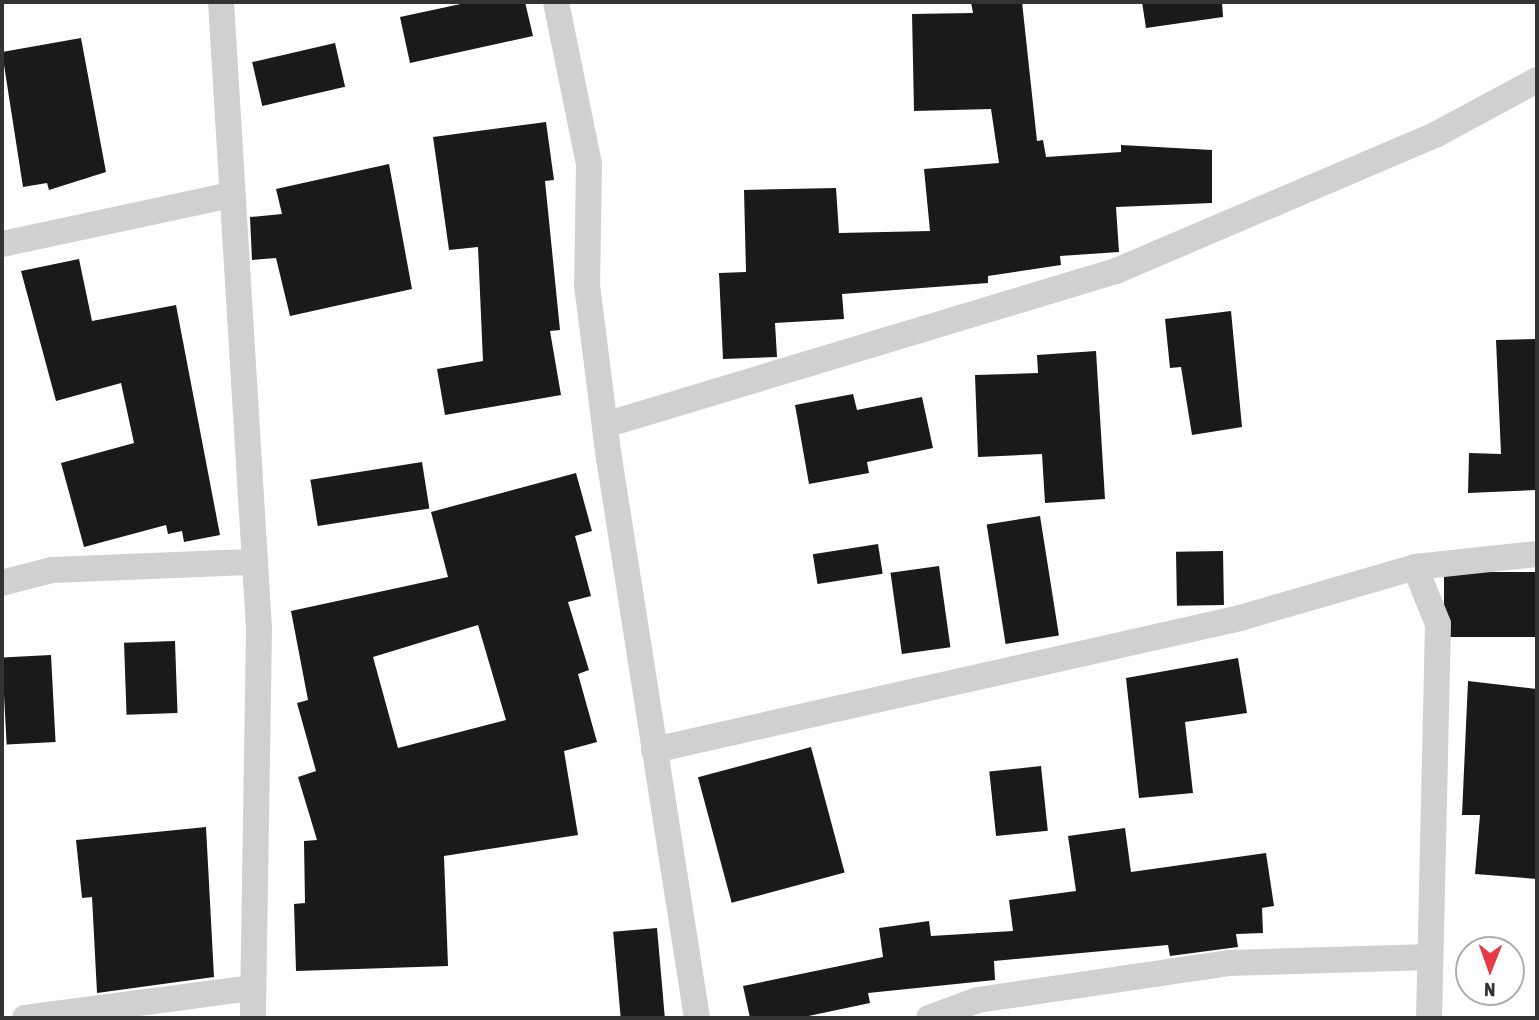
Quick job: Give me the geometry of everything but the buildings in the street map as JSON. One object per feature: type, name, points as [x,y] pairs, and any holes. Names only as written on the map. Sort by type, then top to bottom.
[{"type":"street","points":[[220,2],[255,562],[253,1018]]},
{"type":"street","points":[[556,2],[589,164],[587,285],[605,425],[697,1018]]},
{"type":"street","points":[[605,425],[1116,271],[1435,135],[1537,80]]},
{"type":"street","points":[[2,244],[231,195]]},
{"type":"street","points":[[654,750],[1240,618],[1415,567],[1537,554]]},
{"type":"street","points":[[2,583],[52,570],[255,562]]},
{"type":"street","points":[[1415,567],[1438,624],[1429,1018]]},
{"type":"street","points":[[929,1018],[978,1000],[1227,963],[1430,957]]},
{"type":"street","points":[[25,1018],[253,988]]}]
